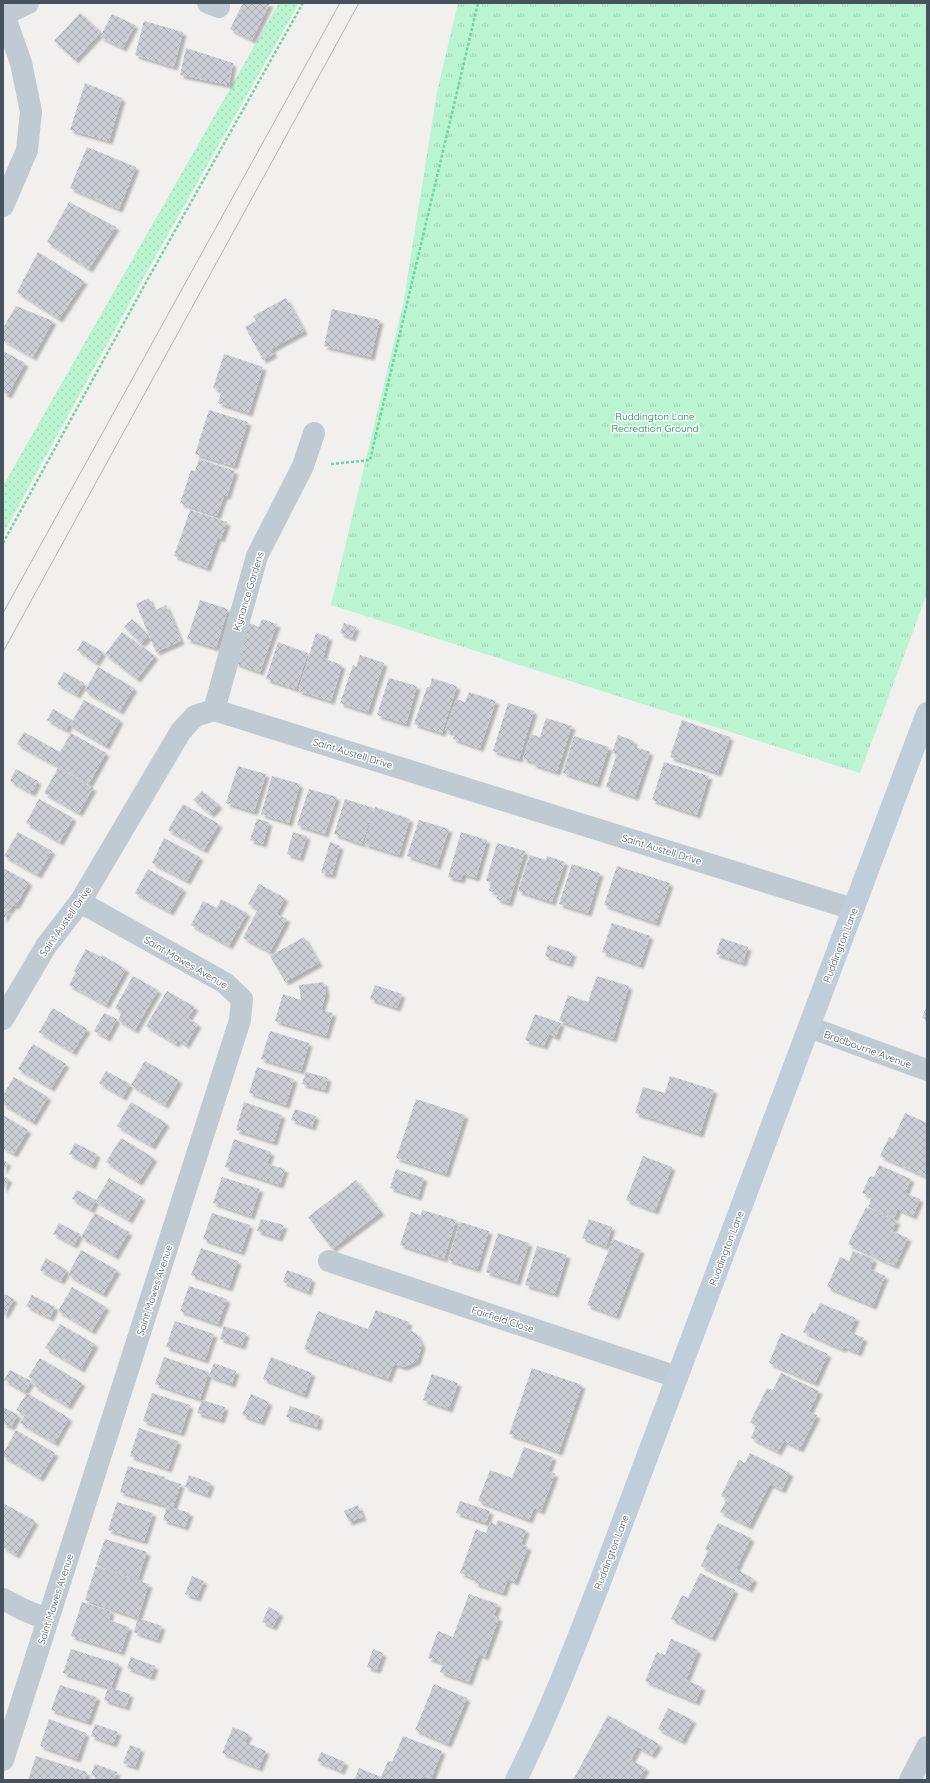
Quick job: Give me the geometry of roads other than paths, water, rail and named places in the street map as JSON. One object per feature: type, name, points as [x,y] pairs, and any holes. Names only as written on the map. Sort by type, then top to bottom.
[{"type":"main road","name":"Ruddington Lane","points":[[516,1780],[531,1750],[569,1661],[927,713]]},
{"type":"street","points":[[3,206],[27,150],[31,112],[21,63],[4,13],[28,3]]},
{"type":"street","name":"Kynance Gardens","points":[[214,710],[257,556],[303,466],[314,433]]},
{"type":"street","name":"Saint Austell Drive","points":[[3,1019],[46,946],[80,902],[181,731],[195,716],[214,710],[854,909]]},
{"type":"street","name":"Saint Mawes Avenue","points":[[3,1760],[240,1020],[242,999],[225,983],[80,902]]},
{"type":"street","name":"Bradbourne Avenue","points":[[809,1027],[927,1070]]},
{"type":"street","name":"Fairfield Close","points":[[329,1261],[677,1377]]},
{"type":"street","points":[[3,1599],[48,1620]]},
{"type":"street","points":[[910,1780],[927,1747]]},
{"type":"tram line","points":[[3,613],[340,3]]},
{"type":"tram line","points":[[3,652],[359,3]]},
{"type":"park label","name":"Ruddington Lane Recreation Ground","points":[[655,422]]}]
